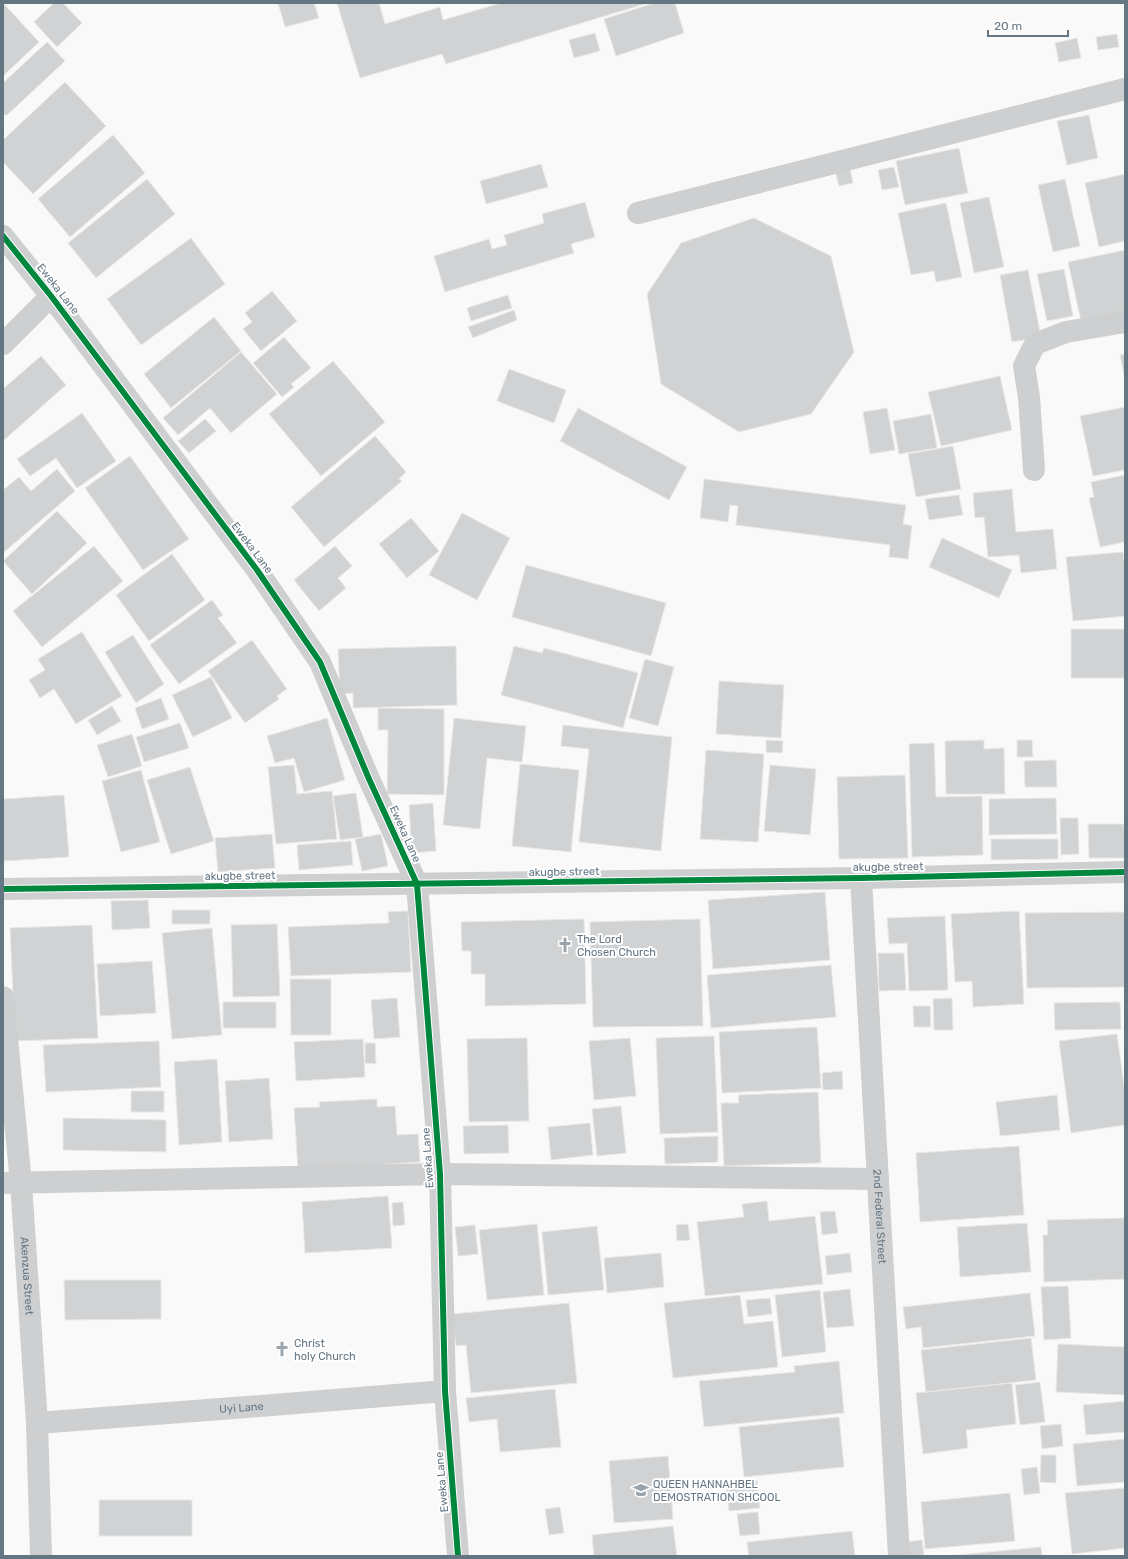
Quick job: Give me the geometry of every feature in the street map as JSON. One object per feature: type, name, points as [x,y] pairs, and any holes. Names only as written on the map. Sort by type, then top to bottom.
[{"type":"street","points":[[638,213],[1125,89]]},
{"type":"street","name":"Eweka Lane","points":[[3,236],[51,296],[257,570],[320,662],[417,884],[440,1174],[445,1391],[458,1556]]},
{"type":"street","points":[[3,344],[51,296]]},
{"type":"street","points":[[1034,470],[1029,397],[1024,366],[1035,344],[1066,332],[1125,322]]},
{"type":"street","name":"akugbe street","points":[[3,889],[862,878],[1125,872]]},
{"type":"street","name":"2nd Federal Street","points":[[862,878],[898,1556]]},
{"type":"street","name":"Akenzua Street","points":[[3,997],[12,1183],[37,1422],[41,1556]]},
{"type":"street","points":[[12,1183],[440,1174],[878,1179]]},
{"type":"street","name":"Uyi Lane","points":[[37,1422],[445,1391]]},
{"type":"building","points":[[3,3],[39,42],[3,76]]},
{"type":"building","points":[[54,3],[63,3],[82,23],[57,47],[34,22]]},
{"type":"building","points":[[278,3],[314,3],[319,18],[285,27]]},
{"type":"building","points":[[337,3],[379,3],[385,24],[440,7],[443,20],[501,3],[648,3],[446,64],[442,54],[360,78]]},
{"type":"building","points":[[654,3],[675,3],[684,33],[616,56],[604,19]]},
{"type":"building","points":[[595,33],[600,51],[574,58],[569,40]]},
{"type":"building","points":[[1117,34],[1119,47],[1098,50],[1096,37]]},
{"type":"building","points":[[1077,38],[1081,58],[1059,62],[1055,43]]},
{"type":"building","points":[[47,42],[65,61],[6,116],[3,113],[3,83]]},
{"type":"building","points":[[65,82],[106,126],[33,194],[3,162],[3,140]]},
{"type":"building","points":[[1089,115],[1098,158],[1067,165],[1057,121]]},
{"type":"building","points":[[113,135],[145,173],[70,237],[38,199]]},
{"type":"building","points":[[959,148],[968,193],[905,205],[896,161]]},
{"type":"building","points":[[541,164],[548,187],[486,204],[480,181]]},
{"type":"building","points":[[849,164],[853,183],[839,186],[834,167]]},
{"type":"building","points":[[894,167],[899,187],[882,190],[878,170]]},
{"type":"building","points":[[1125,174],[1125,241],[1099,247],[1085,183]]},
{"type":"building","points":[[147,179],[175,214],[96,278],[68,243]]},
{"type":"building","points":[[1065,179],[1080,246],[1053,252],[1038,185]]},
{"type":"building","points":[[989,197],[1004,267],[974,273],[960,203]]},
{"type":"building","points":[[585,202],[595,237],[571,244],[574,253],[445,292],[434,256],[489,239],[492,249],[507,245],[504,235],[544,223],[542,214]]},
{"type":"building","points":[[946,203],[962,277],[936,282],[934,271],[911,275],[898,213]]},
{"type":"building","points":[[754,218],[831,256],[854,352],[811,414],[739,432],[661,384],[647,294],[681,243]]},
{"type":"building","points":[[191,238],[225,284],[141,345],[107,299]]},
{"type":"building","points":[[1125,250],[1125,312],[1081,321],[1068,262]]},
{"type":"building","points":[[1064,269],[1073,316],[1047,321],[1037,274]]},
{"type":"building","points":[[1028,270],[1041,337],[1012,342],[1000,275]]},
{"type":"building","points":[[272,291],[297,321],[261,351],[243,329],[252,322],[245,313]]},
{"type":"building","points":[[508,295],[512,308],[471,321],[467,308]]},
{"type":"building","points":[[514,310],[517,320],[473,338],[468,327]]},
{"type":"building","points":[[214,317],[241,351],[171,408],[144,374]]},
{"type":"building","points":[[284,337],[311,368],[291,384],[294,387],[282,397],[253,363]]},
{"type":"building","points":[[241,352],[277,394],[231,433],[210,408],[178,435],[163,418]]},
{"type":"building","points":[[1125,354],[1125,380],[1120,355]]},
{"type":"building","points":[[41,356],[66,385],[3,441],[3,389]]},
{"type":"building","points":[[333,361],[385,422],[321,476],[269,414]]},
{"type":"building","points":[[509,369],[566,390],[554,423],[497,401]]},
{"type":"building","points":[[1000,376],[1012,430],[941,446],[928,392]]},
{"type":"building","points":[[1125,407],[1125,470],[1093,476],[1080,416]]},
{"type":"building","points":[[578,408],[687,467],[669,500],[560,441]]},
{"type":"building","points":[[887,408],[895,450],[870,454],[863,412]]},
{"type":"building","points":[[82,413],[116,461],[77,488],[56,458],[30,476],[17,459]]},
{"type":"building","points":[[931,414],[937,448],[899,454],[893,421]]},
{"type":"building","points":[[205,419],[216,431],[189,453],[178,441]]},
{"type":"building","points":[[375,436],[406,472],[399,479],[402,481],[324,547],[291,507]]},
{"type":"building","points":[[953,446],[961,489],[916,497],[908,454]]},
{"type":"building","points":[[130,456],[189,539],[143,570],[85,488]]},
{"type":"building","points":[[57,469],[75,491],[3,553],[3,490],[19,477],[31,491]]},
{"type":"building","points":[[1125,475],[1125,542],[1100,547],[1089,498],[1094,497],[1091,482]]},
{"type":"building","points":[[704,479],[906,505],[903,524],[912,526],[908,559],[889,557],[890,545],[736,525],[738,506],[730,505],[728,522],[700,518]]},
{"type":"building","points":[[1012,489],[1016,532],[1053,529],[1057,569],[1021,573],[1019,555],[988,557],[984,517],[975,518],[973,493]]},
{"type":"building","points":[[959,495],[963,515],[929,520],[925,499]]},
{"type":"building","points":[[57,511],[87,543],[32,594],[3,561]]},
{"type":"building","points":[[462,513],[510,538],[477,600],[429,575]]},
{"type":"building","points":[[411,518],[439,551],[407,578],[379,544]]},
{"type":"building","points":[[942,538],[1012,570],[999,598],[929,567]]},
{"type":"building","points":[[94,546],[123,581],[42,647],[13,611]]},
{"type":"building","points":[[335,546],[352,566],[338,578],[346,588],[319,611],[294,580]]},
{"type":"building","points":[[1123,552],[1125,569],[1125,616],[1073,621],[1066,557]]},
{"type":"building","points":[[172,554],[205,600],[149,641],[116,595]]},
{"type":"building","points":[[526,565],[666,603],[651,656],[512,617]]},
{"type":"building","points":[[212,600],[223,615],[218,618],[237,643],[179,684],[150,645]]},
{"type":"building","points":[[1071,629],[1125,629],[1125,678],[1071,678]]},
{"type":"building","points":[[82,632],[122,696],[76,724],[54,689],[40,698],[29,680],[45,670],[38,659]]},
{"type":"building","points":[[133,635],[164,684],[136,703],[105,652]]},
{"type":"building","points":[[252,640],[287,689],[277,696],[279,699],[245,723],[208,671]]},
{"type":"building","points":[[456,646],[457,705],[353,708],[353,693],[340,694],[338,649]]},
{"type":"building","points":[[514,646],[542,653],[544,648],[638,673],[623,728],[501,695]]},
{"type":"building","points":[[645,659],[674,667],[658,726],[629,718]]},
{"type":"building","points":[[211,677],[232,718],[193,737],[172,695]]},
{"type":"building","points":[[719,681],[784,685],[781,738],[716,734]]},
{"type":"building","points":[[161,698],[169,719],[142,729],[135,708]]},
{"type":"building","points":[[112,706],[121,721],[97,735],[88,720]]},
{"type":"building","points":[[378,708],[444,709],[444,795],[387,794],[388,730],[378,730]]},
{"type":"building","points":[[327,718],[345,780],[304,792],[294,758],[275,763],[267,736]]},
{"type":"building","points":[[454,718],[526,726],[522,762],[487,758],[480,829],[443,825]]},
{"type":"building","points":[[180,723],[189,748],[144,762],[136,737]]},
{"type":"building","points":[[563,725],[672,737],[661,851],[579,842],[589,749],[561,746]]},
{"type":"building","points":[[132,734],[142,766],[108,777],[97,745]]},
{"type":"building","points":[[766,740],[783,741],[782,753],[766,752]]},
{"type":"building","points":[[984,740],[984,749],[1004,748],[1005,794],[946,794],[945,741]]},
{"type":"building","points":[[1017,740],[1032,740],[1033,757],[1017,757]]},
{"type":"building","points":[[934,743],[936,797],[982,796],[983,855],[912,857],[909,744]]},
{"type":"building","points":[[706,750],[764,754],[758,842],[700,839]]},
{"type":"building","points":[[1056,760],[1057,787],[1025,787],[1024,761]]},
{"type":"building","points":[[520,764],[579,770],[571,852],[512,846]]},
{"type":"building","points":[[294,765],[297,794],[332,791],[337,839],[276,844],[268,767]]},
{"type":"building","points":[[770,765],[816,769],[810,835],[764,831]]},
{"type":"building","points":[[190,767],[214,841],[171,854],[147,780]]},
{"type":"building","points":[[141,770],[160,842],[121,852],[102,781]]},
{"type":"building","points":[[905,775],[908,858],[839,859],[837,777]]},
{"type":"building","points":[[356,793],[363,837],[340,840],[333,796]]},
{"type":"building","points":[[64,795],[69,857],[3,861],[3,799]]},
{"type":"building","points":[[1056,798],[1057,834],[989,835],[989,799]]},
{"type":"building","points":[[433,803],[436,851],[412,853],[409,805]]},
{"type":"building","points":[[1060,818],[1078,818],[1079,854],[1061,855]]},
{"type":"building","points":[[1088,824],[1124,824],[1125,858],[1089,858]]},
{"type":"building","points":[[272,834],[275,868],[218,872],[215,838]]},
{"type":"building","points":[[381,834],[388,866],[362,871],[355,839]]},
{"type":"building","points":[[991,839],[1058,839],[1058,859],[991,860]]},
{"type":"building","points":[[351,841],[353,865],[299,870],[297,845]]},
{"type":"building","points":[[825,892],[830,960],[713,969],[708,900]]},
{"type":"building","points":[[148,900],[150,928],[112,930],[111,901]]},
{"type":"building","points":[[172,910],[210,910],[210,924],[172,924]]},
{"type":"building","points":[[408,911],[411,972],[291,976],[288,927],[389,923],[388,912]]},
{"type":"building","points":[[1019,911],[1024,1004],[973,1007],[972,981],[955,982],[951,914]]},
{"type":"building","points":[[1125,912],[1125,987],[1027,988],[1025,913]]},
{"type":"building","points":[[945,916],[948,990],[909,991],[907,943],[889,944],[887,918]]},
{"type":"building","points":[[584,919],[586,1004],[485,1006],[485,974],[471,974],[471,951],[462,951],[461,922]]},
{"type":"building","points":[[700,919],[703,1026],[593,1027],[590,922]]},
{"type":"building","points":[[277,924],[280,996],[233,997],[231,925]]},
{"type":"building","points":[[92,925],[98,1038],[15,1041],[10,928]]},
{"type":"building","points":[[212,928],[222,1035],[172,1039],[162,933]]},
{"type":"building","points":[[878,953],[904,953],[906,990],[879,991]]},
{"type":"building","points":[[152,961],[156,1013],[100,1016],[97,964]]},
{"type":"building","points":[[831,965],[836,1017],[711,1028],[707,975]]},
{"type":"building","points":[[290,979],[331,979],[331,1035],[291,1035]]},
{"type":"building","points":[[397,998],[400,1037],[374,1039],[371,1000]]},
{"type":"building","points":[[952,998],[953,1030],[934,1030],[933,999]]},
{"type":"building","points":[[223,1002],[276,1002],[276,1028],[223,1028]]},
{"type":"building","points":[[1120,1002],[1121,1029],[1055,1030],[1054,1003]]},
{"type":"building","points":[[913,1006],[930,1006],[931,1027],[914,1027]]},
{"type":"building","points":[[817,1027],[821,1088],[722,1093],[719,1032]]},
{"type":"building","points":[[1117,1034],[1125,1093],[1125,1125],[1071,1133],[1059,1041]]},
{"type":"building","points":[[714,1036],[718,1132],[660,1134],[656,1038]]},
{"type":"building","points":[[527,1038],[529,1121],[469,1122],[467,1039]]},
{"type":"building","points":[[630,1038],[636,1096],[594,1100],[589,1041]]},
{"type":"building","points":[[363,1039],[365,1077],[296,1081],[294,1042]]},
{"type":"building","points":[[159,1041],[161,1087],[46,1092],[43,1045]]},
{"type":"building","points":[[365,1043],[375,1043],[376,1064],[365,1063]]},
{"type":"building","points":[[217,1059],[222,1142],[179,1145],[174,1062]]},
{"type":"building","points":[[842,1071],[843,1089],[823,1090],[822,1073]]},
{"type":"building","points":[[269,1078],[273,1139],[229,1142],[225,1081]]},
{"type":"building","points":[[131,1091],[164,1091],[164,1112],[131,1112]]},
{"type":"building","points":[[818,1092],[821,1163],[724,1166],[721,1103],[739,1103],[738,1095]]},
{"type":"building","points":[[1057,1095],[1060,1130],[1000,1136],[996,1102]]},
{"type":"building","points":[[377,1099],[377,1107],[395,1106],[397,1135],[418,1134],[420,1162],[298,1170],[294,1108],[320,1107],[319,1102]]},
{"type":"building","points":[[621,1106],[626,1153],[597,1156],[592,1109]]},
{"type":"building","points":[[63,1118],[166,1120],[166,1152],[63,1150]]},
{"type":"building","points":[[590,1123],[593,1155],[551,1160],[548,1127]]},
{"type":"building","points":[[508,1125],[509,1153],[464,1154],[463,1126]]},
{"type":"building","points":[[718,1136],[718,1162],[665,1164],[664,1138]]},
{"type":"building","points":[[1019,1146],[1024,1215],[920,1222],[916,1153]]},
{"type":"building","points":[[388,1196],[392,1248],[305,1253],[302,1202]]},
{"type":"building","points":[[767,1201],[769,1221],[815,1216],[823,1284],[705,1296],[697,1222],[744,1217],[742,1204]]},
{"type":"building","points":[[403,1202],[405,1225],[393,1226],[392,1203]]},
{"type":"building","points":[[835,1211],[838,1233],[822,1235],[820,1212]]},
{"type":"building","points":[[1125,1218],[1125,1279],[1044,1282],[1043,1235],[1048,1235],[1047,1220]]},
{"type":"building","points":[[1027,1223],[1031,1272],[960,1277],[957,1227]]},
{"type":"building","points":[[537,1224],[544,1295],[487,1300],[479,1230]]},
{"type":"building","points":[[688,1224],[690,1240],[677,1241],[676,1225]]},
{"type":"building","points":[[475,1225],[478,1254],[458,1256],[455,1227]]},
{"type":"building","points":[[597,1226],[604,1290],[548,1295],[542,1232]]},
{"type":"building","points":[[661,1253],[664,1287],[607,1293],[604,1258]]},
{"type":"building","points":[[850,1253],[852,1272],[827,1275],[825,1256]]},
{"type":"building","points":[[64,1280],[161,1280],[161,1319],[65,1320]]},
{"type":"building","points":[[1068,1286],[1071,1338],[1044,1340],[1041,1287]]},
{"type":"building","points":[[850,1289],[854,1326],[827,1328],[823,1292]]},
{"type":"building","points":[[820,1290],[826,1352],[782,1357],[775,1295]]},
{"type":"building","points":[[1030,1293],[1035,1336],[923,1348],[921,1327],[906,1329],[903,1307]]},
{"type":"building","points":[[740,1295],[744,1324],[773,1321],[778,1367],[673,1378],[664,1303]]},
{"type":"building","points":[[770,1298],[772,1314],[748,1317],[746,1300]]},
{"type":"building","points":[[569,1303],[577,1383],[471,1393],[466,1345],[456,1346],[452,1314]]},
{"type":"building","points":[[1031,1338],[1036,1380],[926,1392],[921,1350]]},
{"type":"building","points":[[1058,1344],[1125,1347],[1125,1395],[1056,1392]]},
{"type":"building","points":[[839,1361],[844,1413],[704,1427],[699,1381],[795,1372],[794,1366]]},
{"type":"building","points":[[1040,1382],[1045,1422],[1020,1425],[1015,1385]]},
{"type":"building","points":[[1012,1383],[1016,1424],[966,1430],[968,1448],[923,1454],[916,1393]]},
{"type":"building","points":[[555,1389],[561,1447],[500,1452],[497,1419],[469,1422],[466,1398]]},
{"type":"building","points":[[1125,1401],[1125,1432],[1086,1435],[1083,1405]]},
{"type":"building","points":[[839,1417],[844,1467],[744,1477],[739,1427]]},
{"type":"building","points":[[1061,1424],[1063,1446],[1042,1449],[1040,1426]]},
{"type":"building","points":[[1125,1439],[1125,1482],[1077,1486],[1073,1444]]},
{"type":"building","points":[[1041,1455],[1056,1455],[1056,1483],[1040,1482]]},
{"type":"building","name":"QUEEN HANNAHBEL DEMOSTRATION SHCOOL","points":[[668,1456],[673,1519],[614,1523],[609,1461]]},
{"type":"building","points":[[1037,1467],[1040,1493],[1024,1495],[1021,1469]]},
{"type":"building","points":[[757,1480],[760,1508],[729,1511],[726,1484]]},
{"type":"building","points":[[1125,1488],[1125,1548],[1072,1554],[1065,1493]]},
{"type":"building","points":[[1010,1493],[1015,1541],[925,1549],[921,1502]]},
{"type":"building","points":[[99,1500],[192,1500],[192,1536],[99,1536]]},
{"type":"building","points":[[560,1507],[564,1533],[549,1535],[545,1509]]},
{"type":"building","points":[[758,1512],[760,1534],[740,1536],[737,1514]]},
{"type":"building","points":[[673,1526],[677,1556],[594,1556],[592,1535]]},
{"type":"building","points":[[852,1531],[855,1556],[749,1556],[747,1542]]},
{"type":"building","points":[[922,1540],[924,1555],[907,1556],[905,1542]]},
{"type":"building","points":[[1041,1547],[1042,1556],[947,1556]]},
{"type":"cycle path","points":[[3,236],[51,296],[257,570],[320,662],[369,779],[417,884],[440,1174],[445,1391],[458,1556]]},
{"type":"cycle path","points":[[3,889],[861,878],[1125,872]]},
{"type":"place","name":"The Lord Chosen Church","points":[[565,945]]},
{"type":"place","name":"Christ holy Church","points":[[282,1349]]},
{"type":"place","name":"QUEEN HANNAHBEL DEMOSTRATION SHCOOL","points":[[641,1490]]}]
